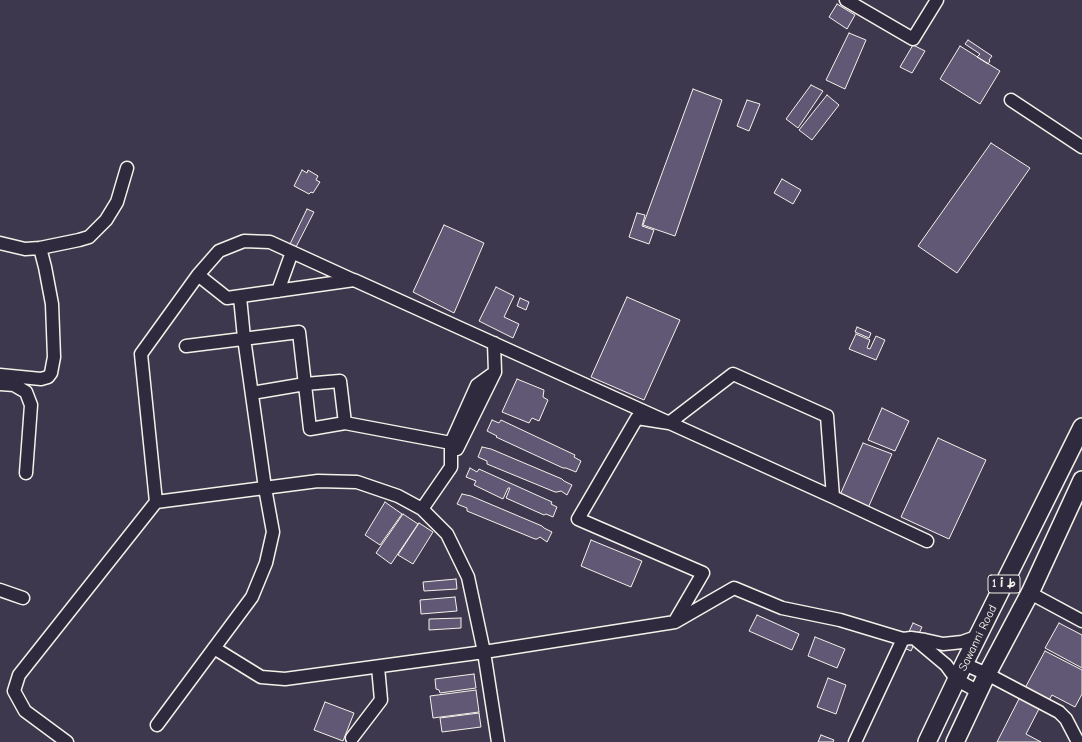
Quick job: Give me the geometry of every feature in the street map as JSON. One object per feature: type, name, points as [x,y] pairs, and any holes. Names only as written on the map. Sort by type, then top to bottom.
[{"type":"highway","name":"Sawanni Road","points":[[927,742],[1082,426]]},
{"type":"highway","name":"Sawanni Road","points":[[960,740],[987,674],[1030,593],[1082,480]]},
{"type":"street","points":[[846,0],[913,39],[937,0]]},
{"type":"street","points":[[1011,100],[1082,147]]},
{"type":"street","points":[[0,243],[25,248],[40,248],[89,237],[106,220],[117,202],[127,168]]},
{"type":"street","points":[[67,742],[26,711],[14,691],[19,675],[156,502],[141,354],[198,276],[219,251],[244,241],[270,242],[927,541]]},
{"type":"street","points":[[0,375],[41,379],[48,378],[51,373],[54,357],[52,304],[40,248]]},
{"type":"street","points":[[278,291],[292,252]]},
{"type":"street","points":[[198,276],[227,298],[354,280]]},
{"type":"street","points":[[157,725],[252,597],[266,563],[273,532],[265,488],[244,338],[240,297]]},
{"type":"street","points":[[186,346],[299,332],[310,429],[345,423],[451,443]]},
{"type":"street","points":[[422,509],[451,467],[460,443],[495,372],[494,344]]},
{"type":"street","points":[[451,467],[451,443],[477,385],[495,372]]},
{"type":"street","points":[[675,622],[703,573],[578,519],[637,418],[669,423],[733,374],[827,416],[833,497]]},
{"type":"street","points":[[252,393],[305,384],[340,381],[345,423]]},
{"type":"street","points":[[0,384],[14,385],[26,392],[31,405],[26,473]]},
{"type":"street","points":[[156,502],[318,481],[357,482],[398,496],[422,509],[447,534],[468,577],[484,652],[498,742]]},
{"type":"street","points":[[214,648],[261,677],[285,680],[484,652],[675,622],[734,588],[782,608],[840,620],[909,639],[925,640],[942,644],[962,642],[979,636]]},
{"type":"street","points":[[0,590],[23,598]]},
{"type":"street","points":[[1030,593],[1082,621]]},
{"type":"street","points":[[909,639],[946,665],[957,680],[979,692]]},
{"type":"street","points":[[855,742],[909,639]]},
{"type":"street","points":[[964,664],[987,674],[1059,712],[1066,719],[1078,742]]},
{"type":"street","points":[[352,738],[380,700],[378,667]]},
{"type":"building","points":[[837,4],[855,15],[847,29],[829,17]]},
{"type":"building","points":[[849,33],[866,40],[845,89],[826,80]]},
{"type":"building","points":[[968,40],[992,56],[988,64],[977,57],[980,54],[965,44]]},
{"type":"building","points":[[913,45],[925,51],[912,73],[900,67]]},
{"type":"building","points":[[960,46],[1000,71],[980,104],[940,79]]},
{"type":"building","points":[[811,85],[823,91],[798,128],[786,119]]},
{"type":"building","points":[[693,89],[722,100],[675,236],[643,225]]},
{"type":"building","points":[[827,95],[839,105],[812,140],[799,130]]},
{"type":"building","points":[[747,100],[760,104],[749,131],[737,126]]},
{"type":"building","points":[[991,143],[1030,168],[957,273],[918,246]]},
{"type":"building","points":[[302,170],[307,173],[308,170],[318,176],[316,180],[320,182],[313,193],[311,192],[309,194],[294,186]]},
{"type":"building","points":[[782,179],[801,190],[793,204],[774,193]]},
{"type":"building","points":[[307,209],[314,212],[296,247],[290,244]]},
{"type":"building","points":[[637,213],[645,215],[642,226],[654,230],[649,244],[629,237]]},
{"type":"building","points":[[444,225],[484,243],[454,313],[413,292]]},
{"type":"building","points":[[496,287],[514,296],[504,317],[519,324],[513,338],[479,321]]},
{"type":"building","points":[[627,297],[680,320],[644,400],[591,377]]},
{"type":"building","points":[[520,298],[529,302],[526,310],[517,306]]},
{"type":"building","points":[[857,327],[871,333],[869,338],[855,332]]},
{"type":"building","points":[[856,334],[870,340],[867,348],[870,349],[876,336],[885,340],[876,360],[849,349]]},
{"type":"building","points":[[517,379],[544,390],[543,397],[548,400],[539,421],[532,418],[529,423],[502,412]]},
{"type":"building","points":[[882,408],[909,421],[895,451],[868,440]]},
{"type":"building","points":[[492,420],[499,423],[501,420],[575,455],[574,457],[581,461],[576,472],[563,468],[496,437],[497,436],[487,431]]},
{"type":"building","points":[[938,438],[986,460],[949,539],[901,517]]},
{"type":"building","points":[[863,443],[892,454],[868,508],[840,495]]},
{"type":"building","points":[[482,447],[491,449],[562,479],[572,485],[567,495],[561,491],[555,492],[487,464],[487,461],[478,457]]},
{"type":"building","points":[[470,468],[477,472],[479,469],[552,502],[551,504],[557,507],[553,517],[546,514],[544,515],[506,498],[510,488],[508,488],[503,499],[474,485],[476,481],[466,477]]},
{"type":"building","points":[[462,494],[471,496],[542,526],[552,532],[547,542],[540,537],[535,539],[467,511],[467,508],[457,504]]},
{"type":"building","points":[[385,502],[402,514],[380,545],[365,535]]},
{"type":"building","points":[[403,514],[418,524],[391,564],[376,553]]},
{"type":"building","points":[[419,523],[433,532],[413,564],[398,555]]},
{"type":"building","points":[[591,540],[642,561],[631,587],[581,566]]},
{"type":"building","points":[[456,579],[457,589],[424,591],[423,582]]},
{"type":"building","points":[[455,597],[457,611],[421,614],[420,600]]},
{"type":"building","points":[[757,615],[799,634],[792,650],[749,631]]},
{"type":"building","points":[[461,618],[461,628],[429,630],[429,619]]},
{"type":"building","points":[[913,623],[922,627],[911,651],[902,647]]},
{"type":"building","points":[[1059,623],[1082,635],[1082,668],[1045,648]]},
{"type":"building","points":[[815,637],[845,649],[837,668],[808,656]]},
{"type":"building","points":[[1045,651],[1082,670],[1082,694],[1075,707],[1052,695],[1049,700],[1025,688]]},
{"type":"building","points":[[474,674],[476,688],[440,693],[439,690],[436,689],[435,679]]},
{"type":"building","points":[[828,678],[846,685],[836,714],[817,707]]},
{"type":"building","points":[[476,690],[479,712],[433,718],[430,696]]},
{"type":"building","points":[[1021,695],[1041,705],[1026,734],[1041,742],[997,742]]},
{"type":"building","points":[[325,702],[354,713],[343,741],[314,730]]},
{"type":"building","points":[[479,713],[481,727],[442,732],[440,718]]},
{"type":"building","points":[[821,735],[834,740],[833,742],[818,742]]}]
